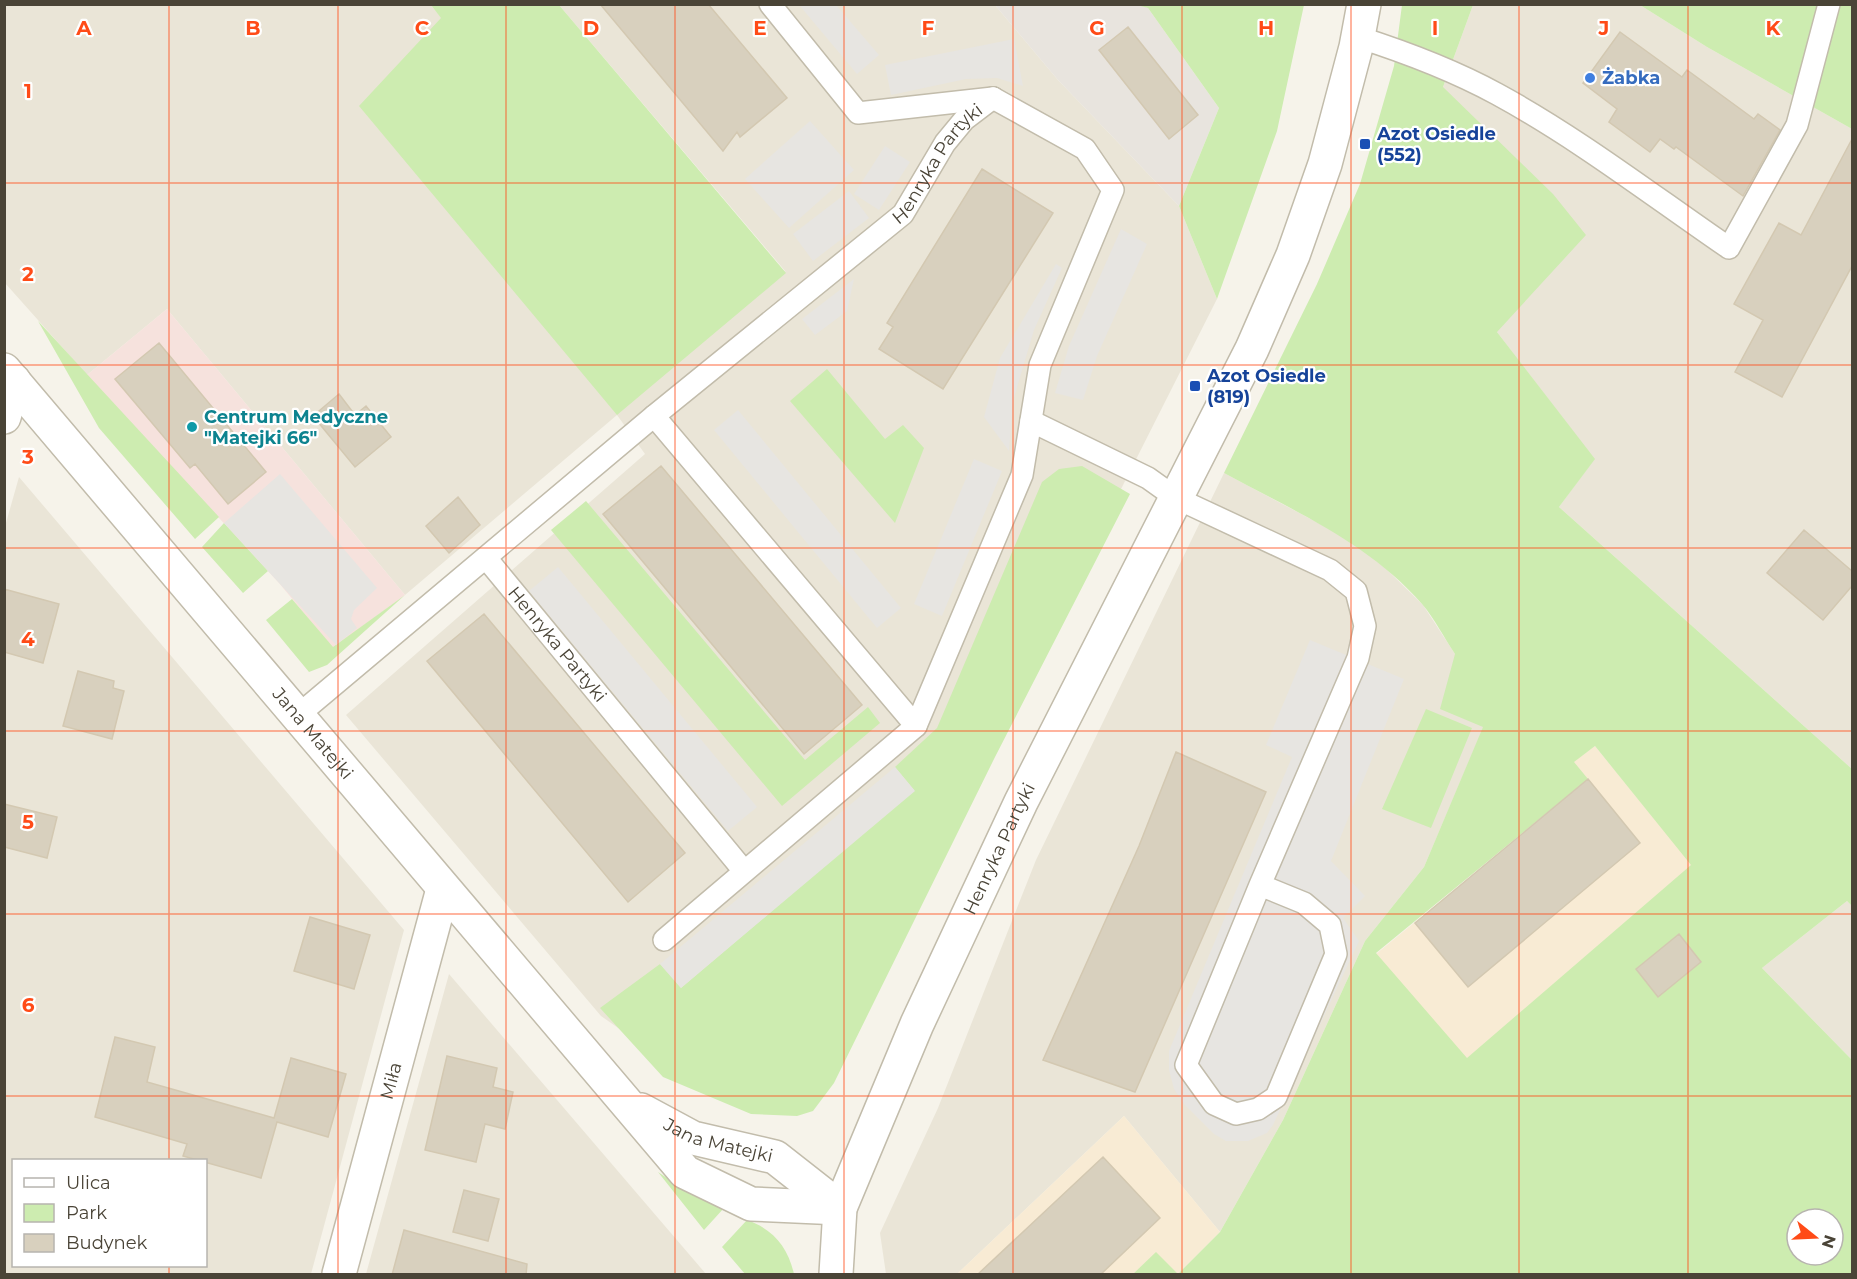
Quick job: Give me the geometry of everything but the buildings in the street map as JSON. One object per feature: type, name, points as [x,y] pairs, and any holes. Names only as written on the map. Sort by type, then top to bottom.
[{"type":"street","name":"Henryka Partyki","points":[[840,1208],[917,1024],[1021,802],[1252,349],[1293,255],[1324,164],[1358,37],[1364,4]]},
{"type":"street","points":[[4,417],[9,375]]},
{"type":"street","name":"Jana Matejki","points":[[9,375],[621,1100],[685,1172],[751,1204],[840,1208]]},
{"type":"street","name":"Miła","points":[[339,1275],[443,889]]},
{"type":"street","name":"Jana Matejki","points":[[621,1100],[693,1138],[775,1156],[840,1208]]},
{"type":"street","points":[[836,1275],[840,1208]]},
{"type":"lane","points":[[770,4],[858,113],[993,98]]},
{"type":"lane","points":[[1358,37],[1398,49],[1496,94],[1560,133],[1729,248],[1797,125],[1830,4]]},
{"type":"lane","name":"Henryka Partyki","points":[[297,716],[654,416],[903,214],[945,143],[964,120],[993,98],[1085,149],[1113,190],[1040,365],[1022,474],[916,726],[664,940]]},
{"type":"lane","points":[[654,416],[916,726]]},
{"type":"lane","points":[[1031,421],[1148,478],[1176,498],[1330,570],[1356,591],[1365,626],[1358,658],[1260,885],[1186,1065],[1214,1104],[1236,1114],[1258,1109],[1276,1097],[1336,954],[1330,925],[1304,903],[1260,885]]},
{"type":"lane","name":"Henryka Partyki","points":[[486,558],[744,871]]},
{"type":"shaded area","points":[[802,4],[836,5],[879,55],[857,74],[800,6]]},
{"type":"shaded area","points":[[1137,4],[1148,8],[1219,108],[1179,206],[1058,80],[995,5]]},
{"type":"shaded area","points":[[4,5],[431,5],[441,17],[786,272],[559,5],[995,5],[1058,80],[1179,206],[1217,299],[821,1083],[703,1087],[601,1016],[346,715],[645,454],[617,415],[405,595],[167,309],[87,375],[5,283]]},
{"type":"shaded area","points":[[1473,5],[1640,5],[1707,47],[1852,129],[1852,769],[1559,507],[1594,459],[1497,332],[1443,87]]},
{"type":"shaded area","points":[[1014,39],[1023,86],[997,78],[966,79],[891,95],[885,65]]},
{"type":"shaded area","points":[[810,121],[854,170],[789,228],[745,179]]},
{"type":"shaded area","points":[[885,146],[910,162],[879,210],[854,194]]},
{"type":"shaded area","points":[[849,191],[869,218],[813,261],[793,234]]},
{"type":"shaded area","points":[[1121,229],[1147,244],[1097,356],[1083,400],[1055,393],[1069,346]]},
{"type":"shaded area","points":[[1056,264],[1062,268],[1034,330],[1013,401],[1009,451],[984,417],[1000,358]]},
{"type":"shaded area","points":[[854,279],[847,311],[815,335],[802,319]]},
{"type":"shaded area","points":[[167,309],[405,595],[333,648],[279,583],[87,375]]},
{"type":"shaded area","points":[[738,410],[901,608],[877,628],[714,430]]},
{"type":"shaded area","points":[[974,459],[1002,471],[942,616],[914,604]]},
{"type":"shaded area","points":[[1224,473],[1337,533],[1372,555],[1423,605],[1455,654],[1484,726],[1424,867],[1365,941],[1283,1120],[1220,1232],[1124,1116],[957,1274],[886,1274],[880,1233],[938,1108],[1036,860]]},
{"type":"shaded area","points":[[280,474],[377,588],[354,610],[351,619],[357,628],[336,645],[224,523]]},
{"type":"shaded area","points":[[19,477],[404,930],[311,1274],[5,1274],[4,530]]},
{"type":"shaded area","points":[[558,567],[757,807],[728,831],[529,591]]},
{"type":"shaded area","points":[[1310,640],[1404,679],[1331,861],[1365,896],[1343,918],[1359,941],[1273,1125],[1267,1133],[1248,1141],[1226,1141],[1214,1134],[1184,1104],[1174,1089],[1169,1070],[1169,1051],[1292,757],[1266,745]]},
{"type":"shaded area","points":[[1595,746],[1692,865],[1467,1059],[1376,954],[1588,780],[1573,762]]},
{"type":"shaded area","points":[[895,767],[915,791],[681,988],[660,964]]},
{"type":"shaded area","points":[[1847,901],[1852,906],[1852,1060],[1762,968]]},
{"type":"shaded area","points":[[449,974],[706,1274],[366,1274]]},
{"type":"shaded area","points":[[1124,1116],[1220,1232],[1178,1274],[1156,1253],[1133,1274],[957,1274]]},
{"type":"green space","points":[[431,5],[559,5],[786,273],[617,415],[359,106],[441,18]]},
{"type":"green space","points":[[1137,5],[1304,5],[1277,131],[1217,299],[1179,206],[1219,108],[1148,8]]},
{"type":"green space","points":[[1402,5],[1473,5],[1443,87],[1553,194],[1586,235],[1497,332],[1595,459],[1559,507],[1852,769],[1852,906],[1847,901],[1762,968],[1852,1060],[1852,1274],[1178,1274],[1220,1232],[1283,1120],[1365,941],[1424,867],[1483,727],[1440,709],[1455,654],[1427,610],[1401,582],[1355,546],[1224,473],[1317,284],[1360,184],[1394,66]],"holes":[[[1595,746],[1691,865],[1467,1058],[1376,953],[1588,779],[1574,762]]]},
{"type":"green space","points":[[1640,5],[1852,5],[1852,129],[1707,47]]},
{"type":"green space","points":[[38,321],[219,517],[195,539],[99,428]]},
{"type":"green space","points":[[827,369],[885,439],[903,425],[924,448],[895,523],[790,401]]},
{"type":"green space","points":[[1082,466],[1130,494],[995,757],[834,1083],[813,1111],[797,1116],[751,1114],[663,1077],[600,1008],[660,964],[681,988],[914,790],[895,767],[937,728],[1042,482],[1059,469]]},
{"type":"green space","points":[[586,501],[805,760],[868,707],[880,723],[782,806],[551,530]]},
{"type":"green space","points":[[224,523],[268,571],[243,593],[202,547]]},
{"type":"green space","points":[[405,595],[327,665],[309,672],[266,620],[292,599],[333,647]]},
{"type":"green space","points":[[1426,709],[1472,728],[1431,828],[1382,809]]},
{"type":"green space","points":[[658,1172],[694,1196],[724,1208],[704,1230]]},
{"type":"green space","points":[[747,1220],[764,1228],[778,1240],[788,1255],[794,1274],[745,1274],[722,1247]]},
{"type":"green space","points":[[1156,1252],[1178,1274],[1133,1274]]},
{"type":"place","name":"Żabka","points":[[1590,78]]},
{"type":"place","name":"Azot Osiedle (552)","points":[[1365,144]]},
{"type":"place","name":"Azot Osiedle (819)","points":[[1195,386]]},
{"type":"place","name":"Centrum Medyczne \"Matejki 66\"","points":[[192,427]]}]
